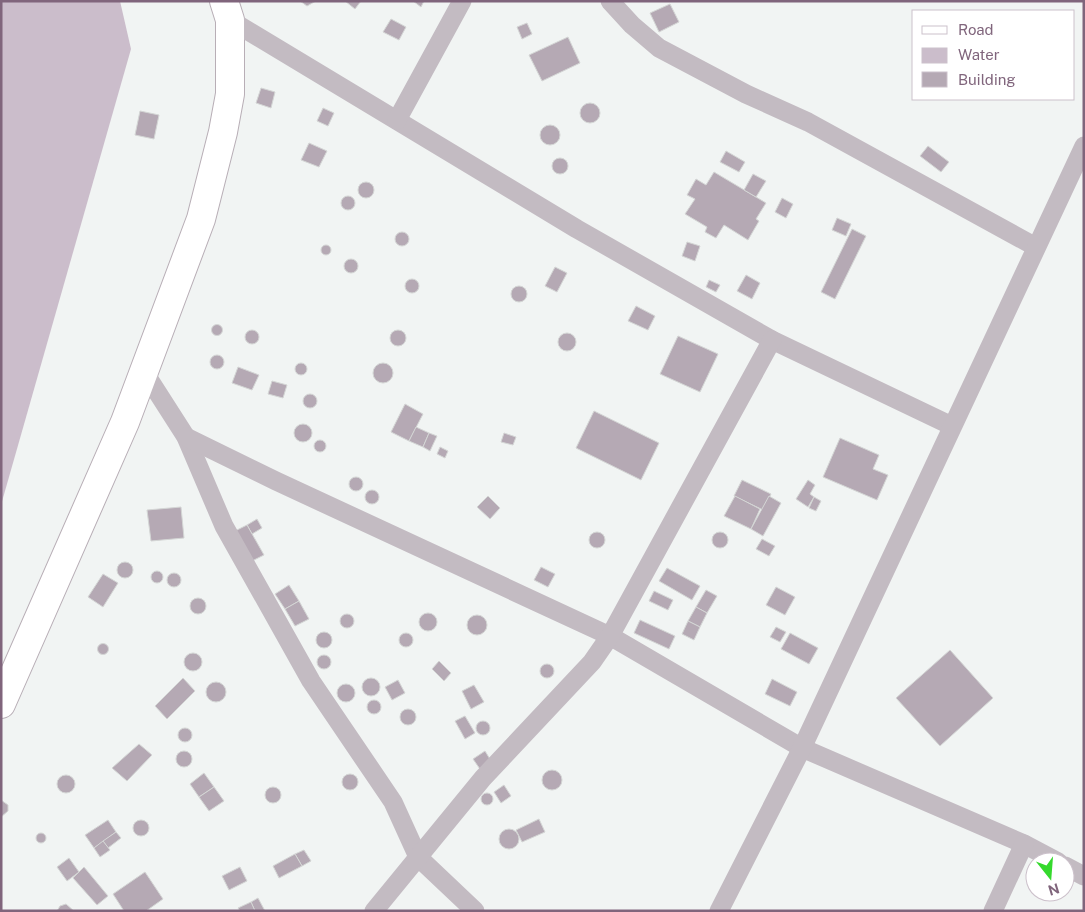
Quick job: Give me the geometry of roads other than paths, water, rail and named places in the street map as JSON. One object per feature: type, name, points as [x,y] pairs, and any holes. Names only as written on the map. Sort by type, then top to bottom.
[{"type":"main road","points":[[1,704],[125,422],[145,373],[201,219],[223,132],[230,94],[227,11]]},
{"type":"street","points":[[397,120],[462,1]]},
{"type":"street","points":[[610,1],[632,25],[659,48],[746,94],[808,122],[1036,247]]},
{"type":"street","points":[[227,11],[397,120],[570,225],[772,340],[952,426]]},
{"type":"street","points":[[719,911],[802,748],[1084,146]]},
{"type":"street","points":[[374,911],[483,778],[592,662],[610,636],[772,340]]},
{"type":"street","points":[[145,373],[186,437],[224,526],[311,680],[393,802],[418,857],[475,911]]},
{"type":"street","points":[[186,437],[276,481],[610,636],[802,748],[1039,852]]},
{"type":"street","points":[[993,911],[1024,844]]},
{"type":"water","points":[[1,1],[120,1],[131,49],[1,505]]}]
